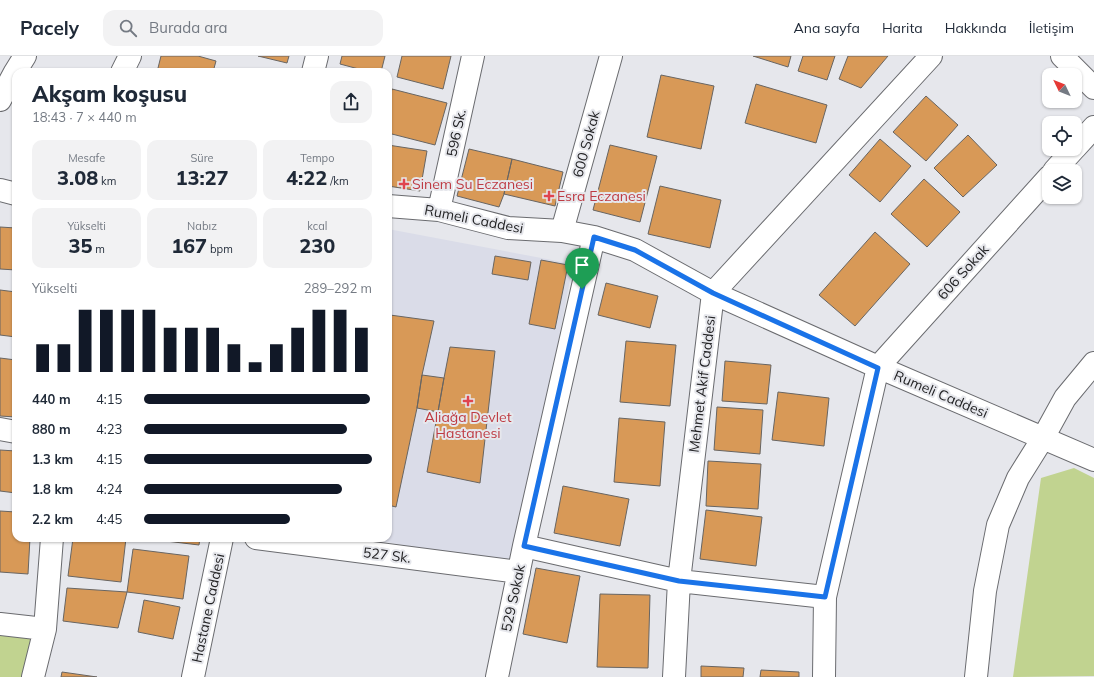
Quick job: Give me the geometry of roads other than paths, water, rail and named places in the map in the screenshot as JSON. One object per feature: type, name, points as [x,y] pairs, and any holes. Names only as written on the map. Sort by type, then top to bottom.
[{"type":"street","points":[[18,68],[25,56]]},
{"type":"street","points":[[124,68],[130,56]]},
{"type":"street","points":[[314,68],[316,56]]},
{"type":"street","name":"596 Sk.","points":[[439,210],[473,56]]},
{"type":"street","name":"600 Sokak","points":[[562,231],[611,56]]},
{"type":"street","points":[[713,293],[931,56]]},
{"type":"street","points":[[1062,56],[1094,88]]},
{"type":"street","points":[[0,100],[12,78]]},
{"type":"street","points":[[1082,140],[1094,127]]},
{"type":"street","points":[[1060,164],[1068,156]]},
{"type":"street","name":"606 Sokak","points":[[878,368],[1042,185]]},
{"type":"street","points":[[0,190],[12,193]]},
{"type":"street","name":"Rumeli Caddesi","points":[[392,206],[439,210],[508,228],[562,231],[594,237],[635,250],[713,293],[878,368],[1094,460]]},
{"type":"street","name":"529 Sokak","points":[[497,677],[524,546],[594,237]]},
{"type":"street","name":"Mehmet Akif Caddesi","points":[[674,677],[679,581],[713,293]]},
{"type":"street","points":[[976,677],[985,591],[998,525],[1018,478],[1043,438],[1065,398],[1094,363]]},
{"type":"street","points":[[824,677],[825,597],[878,368]]},
{"type":"street","points":[[0,429],[12,431]]},
{"type":"street","points":[[33,677],[45,628],[52,542]]},
{"type":"street","name":"Hastane Caddesi","points":[[193,677],[221,542]]},
{"type":"street","name":"527 Sk.","points":[[287,542],[519,572]]},
{"type":"street","points":[[524,546],[679,581],[825,597]]},
{"type":"street","points":[[0,624],[45,628]]},
{"type":"place","name":"Sinem Su Eczanesi","points":[[404,184]]},
{"type":"place","name":"Esra Eczanesi","points":[[549,196]]},
{"type":"place","name":"Aliağa Devlet Hastanesi","points":[[468,401]]}]
